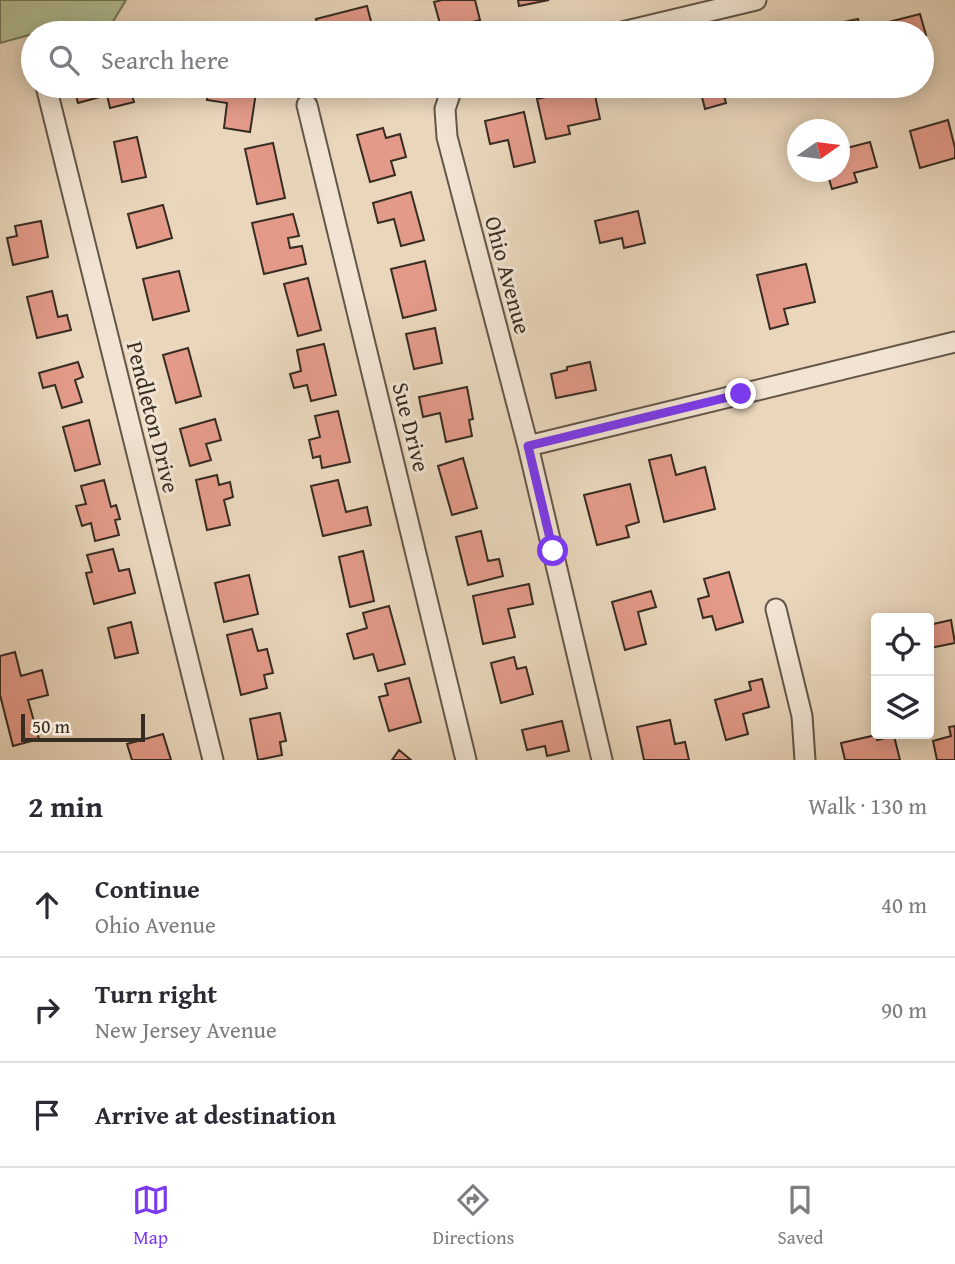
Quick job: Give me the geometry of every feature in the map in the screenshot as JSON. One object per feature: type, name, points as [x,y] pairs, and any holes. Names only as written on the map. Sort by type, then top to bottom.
[{"type":"street","points":[[668,21],[756,0]]},
{"type":"street","name":"Pendleton Drive","points":[[49,98],[213,760]]},
{"type":"street","name":"Ohio Avenue","points":[[449,98],[445,109],[447,137],[528,446],[602,760]]},
{"type":"street","name":"Sue Drive","points":[[307,105],[466,760]]},
{"type":"street","points":[[528,446],[955,342]]},
{"type":"street","points":[[776,610],[802,716],[805,760]]},
{"type":"green space","points":[[0,0],[126,0],[113,21],[21,21],[21,37],[0,43]]},
{"type":"building","points":[[475,0],[480,20],[439,21],[434,2]]},
{"type":"building","points":[[518,0],[549,0],[519,6]]},
{"type":"building","points":[[367,6],[371,21],[316,21]]},
{"type":"building","points":[[920,14],[922,21],[893,21]]},
{"type":"building","points":[[77,98],[96,98],[78,103]]},
{"type":"building","points":[[108,98],[133,98],[134,102],[110,108]]},
{"type":"building","points":[[255,98],[250,132],[224,128],[227,103],[207,100]]},
{"type":"building","points":[[596,98],[600,119],[568,126],[570,134],[546,139],[537,99]]},
{"type":"building","points":[[702,98],[725,98],[726,103],[705,109]]},
{"type":"building","points":[[524,112],[535,162],[514,167],[508,140],[490,144],[485,121]]},
{"type":"building","points":[[948,120],[955,158],[920,168],[910,131]]},
{"type":"building","points":[[383,128],[386,138],[400,134],[406,157],[391,161],[395,175],[370,182],[357,135]]},
{"type":"building","points":[[137,137],[146,177],[122,182],[114,142]]},
{"type":"building","points":[[870,142],[877,167],[854,173],[857,182],[832,189],[830,182],[850,182],[850,147]]},
{"type":"building","points":[[273,143],[285,198],[257,204],[245,149]]},
{"type":"building","points":[[411,192],[424,240],[401,246],[394,219],[378,223],[373,203]]},
{"type":"building","points":[[163,205],[172,238],[137,248],[128,214]]},
{"type":"building","points":[[638,211],[645,243],[624,248],[622,238],[600,243],[595,221]]},
{"type":"building","points":[[293,214],[299,236],[288,238],[290,248],[302,246],[306,264],[264,274],[252,223]]},
{"type":"building","points":[[41,221],[48,257],[13,265],[7,238],[17,236],[15,226]]},
{"type":"building","points":[[425,261],[436,310],[403,318],[391,269]]},
{"type":"building","points":[[806,264],[815,302],[784,309],[788,324],[770,329],[757,275]]},
{"type":"building","points":[[179,271],[189,311],[153,320],[143,279]]},
{"type":"building","points":[[308,278],[321,330],[298,336],[284,284]]},
{"type":"building","points":[[52,291],[58,317],[67,315],[71,330],[37,338],[27,297]]},
{"type":"building","points":[[435,328],[442,363],[414,369],[406,334]]},
{"type":"building","points":[[324,344],[336,395],[311,401],[307,385],[294,388],[290,374],[301,371],[297,350]]},
{"type":"building","points":[[188,348],[201,396],[176,403],[163,355]]},
{"type":"building","points":[[78,362],[83,377],[75,380],[82,402],[62,408],[55,385],[43,388],[39,373]]},
{"type":"building","points":[[590,362],[596,390],[556,398],[551,374]]},
{"type":"building","points":[[467,387],[473,419],[469,420],[472,436],[446,442],[440,413],[423,417],[419,397]]},
{"type":"building","points":[[338,411],[350,462],[322,468],[320,456],[313,458],[309,440],[320,437],[315,416]]},
{"type":"building","points":[[215,419],[221,440],[206,444],[211,460],[190,466],[180,429]]},
{"type":"building","points":[[89,420],[100,464],[75,471],[63,427]]},
{"type":"building","points":[[671,455],[676,475],[705,467],[715,509],[664,522],[649,460]]},
{"type":"building","points":[[463,458],[477,508],[452,515],[438,466]]},
{"type":"building","points":[[217,475],[219,485],[230,482],[233,497],[224,500],[230,525],[207,530],[196,480]]},
{"type":"building","points":[[104,480],[111,507],[116,505],[120,519],[115,520],[119,535],[95,541],[91,523],[82,526],[76,506],[86,504],[81,486]]},
{"type":"building","points":[[338,480],[346,512],[367,507],[371,525],[323,536],[311,486]]},
{"type":"building","points":[[630,484],[639,522],[626,526],[629,537],[597,545],[584,495]]},
{"type":"building","points":[[481,531],[488,561],[499,559],[503,576],[468,585],[456,537]]},
{"type":"building","points":[[113,549],[119,571],[129,569],[135,593],[94,604],[86,573],[92,572],[87,555]]},
{"type":"building","points":[[363,551],[374,601],[350,607],[339,557]]},
{"type":"building","points":[[729,572],[743,622],[716,630],[712,616],[703,618],[698,599],[709,596],[704,579]]},
{"type":"building","points":[[249,575],[258,614],[224,622],[215,583]]},
{"type":"building","points":[[529,584],[533,604],[508,609],[515,637],[483,644],[473,596]]},
{"type":"building","points":[[651,591],[656,607],[638,612],[646,644],[625,650],[612,602]]},
{"type":"building","points":[[389,606],[405,664],[378,671],[373,654],[354,659],[347,634],[367,628],[363,613]]},
{"type":"building","points":[[951,620],[955,643],[934,647],[934,624]]},
{"type":"building","points":[[131,622],[138,653],[115,658],[108,628]]},
{"type":"building","points":[[252,629],[258,651],[267,649],[273,673],[264,675],[267,688],[241,695],[227,635]]},
{"type":"building","points":[[15,652],[21,676],[42,670],[48,695],[28,700],[39,739],[13,746],[0,695],[0,656]]},
{"type":"building","points":[[514,657],[517,669],[526,667],[533,694],[501,703],[491,663]]},
{"type":"building","points":[[409,678],[421,722],[389,731],[379,697],[388,695],[385,684]]},
{"type":"building","points":[[762,679],[769,707],[743,714],[748,734],[726,740],[715,700],[751,690],[749,682]]},
{"type":"building","points":[[280,713],[286,741],[280,742],[282,755],[258,760],[250,719]]},
{"type":"building","points":[[670,720],[675,744],[685,742],[689,760],[644,760],[637,727]]},
{"type":"building","points":[[562,721],[569,751],[547,756],[545,746],[527,750],[522,730]]},
{"type":"building","points":[[955,726],[955,760],[937,760],[933,741],[951,736],[949,727]]},
{"type":"building","points":[[163,734],[171,760],[132,760],[127,744]]},
{"type":"building","points":[[871,736],[871,739],[877,740],[895,739],[900,760],[845,760],[841,743]]},
{"type":"building","points":[[399,750],[411,760],[392,760]]},
{"type":"route","points":[[553,551],[528,446],[741,394]]}]
